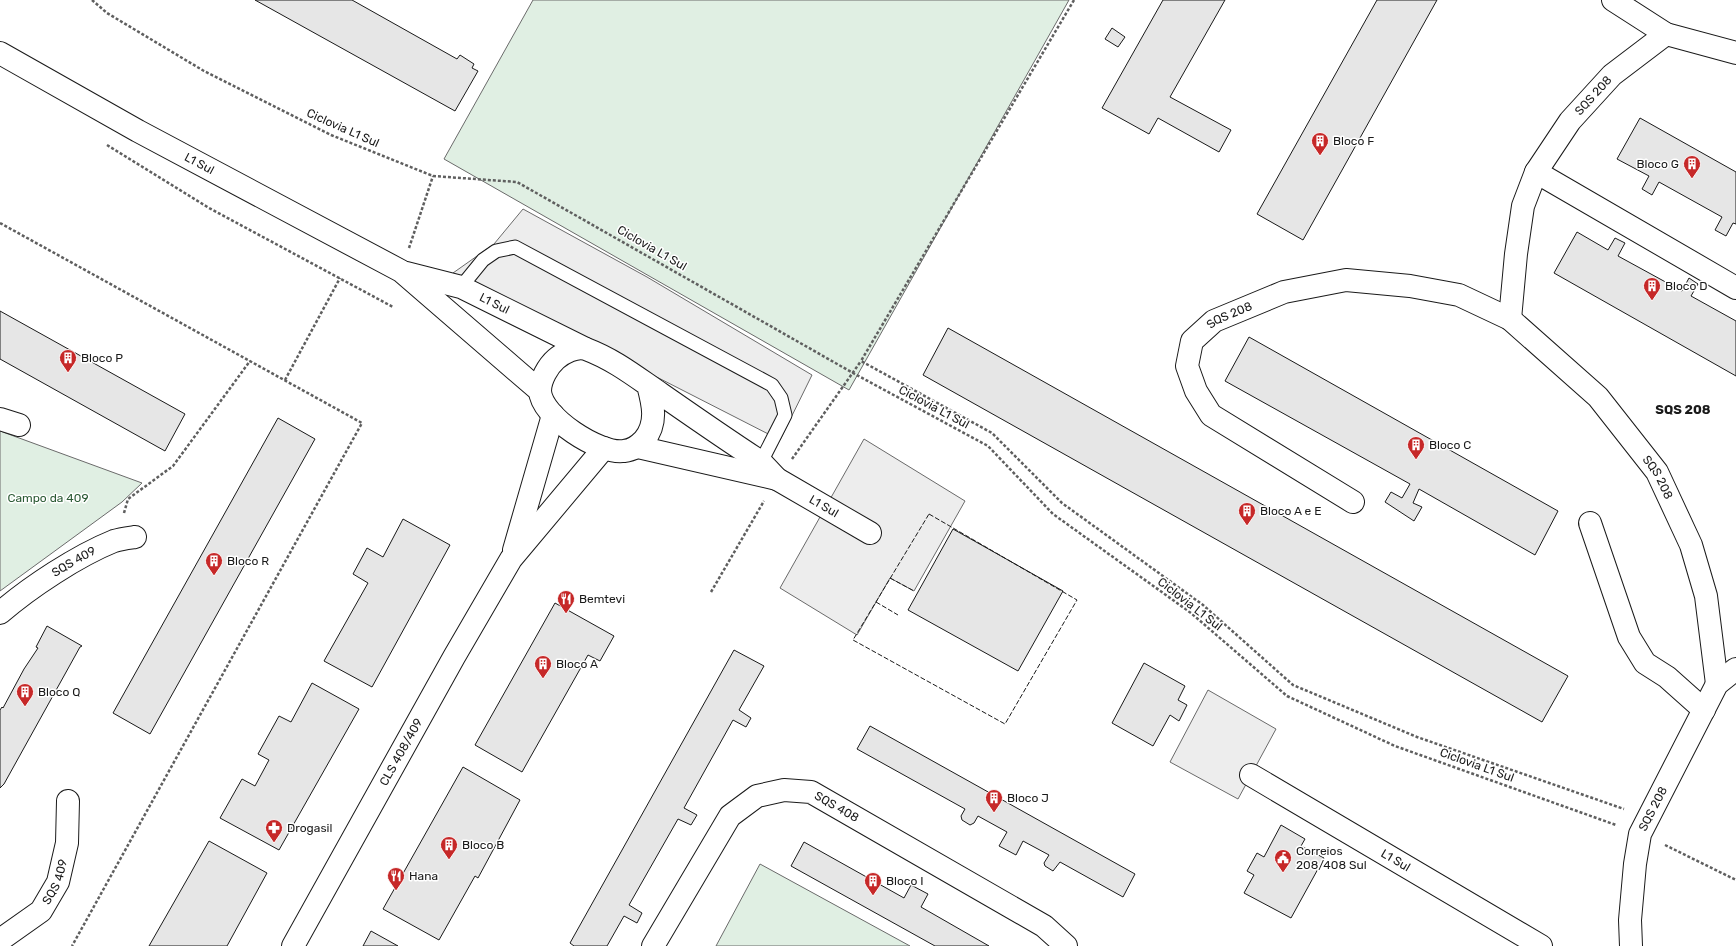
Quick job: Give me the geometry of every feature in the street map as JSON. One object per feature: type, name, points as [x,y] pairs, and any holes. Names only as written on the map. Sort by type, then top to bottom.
[{"type":"street","points":[[1613,0],[1666,34],[1736,53]]},
{"type":"street","name":"SQS 208","points":[[1510,319],[1516,254],[1523,206],[1536,172],[1570,121],[1612,75],[1666,34]]},
{"type":"street","name":"L1 Sul","points":[[0,53],[138,131],[401,271],[540,391]]},
{"type":"street","points":[[1536,172],[1736,288]]},
{"type":"street","name":"L1 Sul","points":[[401,271],[461,286],[584,348]]},
{"type":"street","name":"SQS 208","points":[[1353,502],[1210,415],[1196,391],[1187,366],[1192,341],[1214,321],[1284,292],[1346,280],[1410,286],[1458,295],[1510,319],[1598,397],[1657,472],[1692,544],[1706,596],[1717,684]]},
{"type":"street","points":[[584,348],[621,366],[648,385],[653,419],[649,434],[638,447],[623,452],[604,448],[577,435],[553,415],[544,403],[540,391],[546,372],[555,360],[566,351],[584,348]]},
{"type":"street","name":"L1 Sul","points":[[648,385],[760,462],[777,479],[870,533]]},
{"type":"street","name":"CLS 408/409","points":[[511,559],[553,415]]},
{"type":"street","name":"L1 Sul","points":[[638,447],[777,479]]},
{"type":"street","name":"CLS 408/409","points":[[293,946],[511,559],[604,448]]},
{"type":"street","points":[[1590,523],[1629,637],[1646,663],[1668,677],[1704,710]]},
{"type":"street","name":"SQS 409","points":[[0,614],[49,577],[88,553],[125,539]]},
{"type":"street","name":"SQS 208","points":[[1631,946],[1630,920],[1635,864],[1644,826],[1717,684],[1736,669]]},
{"type":"street","name":"L1 Sul","points":[[1251,775],[1541,946]]},
{"type":"street","name":"SQS 408","points":[[653,946],[730,816],[757,796],[784,790],[811,792],[1044,926],[1066,946]]},
{"type":"street","name":"SQS 409","points":[[0,940],[41,911],[58,882],[67,843],[68,800]]},
{"type":"lane","points":[[461,286],[483,260],[496,251],[515,247],[772,385],[781,398],[785,415],[760,462]]},
{"type":"path","name":"Ciclovia L1 Sul","points":[[92,0],[107,13],[204,71],[331,135],[433,176],[517,182],[853,373],[988,446],[1053,514],[1191,613],[1287,696],[1395,746],[1644,826],[1736,880]]},
{"type":"path","points":[[1074,0],[861,361],[992,433],[1062,503],[1203,605],[1293,685],[1417,737],[1644,826]]},
{"type":"path","points":[[101,142],[209,208],[394,307]]},
{"type":"path","points":[[401,271],[433,176]]},
{"type":"path","points":[[0,223],[362,423],[72,946]]},
{"type":"path","points":[[285,380],[340,278]]},
{"type":"path","points":[[125,539],[128,499],[174,466],[250,360]]},
{"type":"green space","points":[[533,0],[1069,0],[849,390],[444,159]]},
{"type":"green space","name":"Campo da 409","points":[[0,431],[142,483],[122,502],[0,591]]},
{"type":"green space","points":[[760,864],[910,946],[716,946]]},
{"type":"shaded area","points":[[523,209],[647,277],[812,375],[780,440],[453,273],[494,244]]},
{"type":"shaded area","points":[[864,439],[965,501],[914,591],[890,578],[857,635],[780,588]]},
{"type":"shaded area","points":[[1208,690],[1276,729],[1238,799],[1170,762]]},
{"type":"building","points":[[255,0],[352,0],[457,59],[460,55],[474,64],[472,68],[478,71],[455,111]]},
{"type":"building","points":[[1163,0],[1225,0],[1170,97],[1231,130],[1219,152],[1158,118],[1149,134],[1102,108]]},
{"type":"building","name":"Bloco F","points":[[1377,0],[1437,0],[1303,240],[1257,214]]},
{"type":"building","points":[[1112,28],[1125,37],[1118,47],[1105,39]]},
{"type":"building","name":"Bloco G","points":[[1640,118],[1736,172],[1736,224],[1733,223],[1726,236],[1715,230],[1722,217],[1659,182],[1652,195],[1642,189],[1649,176],[1617,159]]},
{"type":"building","name":"Bloco D","points":[[1577,232],[1608,250],[1615,238],[1625,243],[1618,256],[1682,291],[1689,278],[1698,284],[1691,296],[1736,321],[1736,376],[1554,273]]},
{"type":"building","name":"Bloco P","points":[[0,311],[185,414],[165,451],[0,359]]},
{"type":"building","name":"Bloco A e E","points":[[948,328],[1568,676],[1542,722],[923,375]]},
{"type":"building","name":"Bloco C","points":[[1249,337],[1558,511],[1535,555],[1419,489],[1413,503],[1422,507],[1414,521],[1385,502],[1391,492],[1402,498],[1410,484],[1225,381]]},
{"type":"building","name":"Bloco R","points":[[278,418],[315,439],[150,734],[113,713]]},
{"type":"building","points":[[403,519],[450,545],[372,687],[324,661],[368,583],[353,574],[367,548],[383,557]]},
{"type":"building","points":[[953,529],[1063,591],[1018,671],[908,610]]},
{"type":"building","name":"Bloco A","points":[[555,603],[614,636],[600,661],[588,655],[522,772],[475,745]]},
{"type":"building","name":"Bloco Q","points":[[47,626],[82,646],[80,647],[4,784],[0,788],[0,710],[2,707],[3,708],[24,669],[38,648],[36,647]]},
{"type":"building","points":[[734,650],[764,666],[739,710],[751,718],[746,727],[733,720],[684,808],[697,815],[691,825],[678,819],[629,905],[642,913],[637,923],[624,916],[607,946],[574,946],[570,943]]},
{"type":"building","points":[[1144,663],[1185,686],[1178,700],[1187,705],[1179,721],[1170,715],[1153,746],[1112,723]]},
{"type":"building","points":[[312,683],[359,709],[279,850],[220,818],[242,779],[255,786],[269,760],[258,754],[279,716],[291,722]]},
{"type":"building","name":"Bloco J","points":[[870,726],[1135,874],[1123,897],[1060,862],[1053,871],[1045,866],[1044,863],[1049,855],[1023,841],[1016,855],[999,846],[1007,832],[978,816],[974,823],[970,825],[962,820],[961,816],[965,809],[857,749]]},
{"type":"building","name":"Bloco B","points":[[463,767],[520,800],[478,878],[475,876],[439,940],[383,909]]},
{"type":"building","name":"Correios 208/408 Sul","points":[[1281,825],[1305,839],[1301,846],[1324,858],[1291,918],[1244,893],[1254,875],[1247,871],[1257,853],[1264,857]]},
{"type":"building","points":[[209,841],[267,873],[227,946],[149,946]]},
{"type":"building","name":"Bloco I","points":[[804,842],[904,898],[911,885],[928,894],[921,907],[989,946],[935,946],[791,866]]},
{"type":"building","points":[[371,931],[398,946],[363,946]]},
{"type":"fence","points":[[929,514],[1077,600],[1005,724],[853,640],[929,514]]},
{"type":"fence","points":[[890,578],[914,591]]},
{"type":"fence","points":[[876,602],[898,615]]},
{"type":"place","name":"Bloco F","points":[[1320,156]]},
{"type":"place","name":"Bloco G","points":[[1692,179]]},
{"type":"place","name":"Bloco D","points":[[1652,301]]},
{"type":"place","name":"Bloco P","points":[[68,373]]},
{"type":"place","name":"Bloco C","points":[[1416,460]]},
{"type":"place","name":"Bloco A e E","points":[[1247,526]]},
{"type":"place","name":"Bloco R","points":[[214,576]]},
{"type":"place","name":"Bemtevi","points":[[566,614]]},
{"type":"place","name":"Bloco A","points":[[543,679]]},
{"type":"place","name":"Bloco Q","points":[[25,707]]},
{"type":"place","name":"Bloco J","points":[[994,813]]},
{"type":"place","name":"Drogasil","points":[[274,843]]},
{"type":"place","name":"Bloco B","points":[[449,860]]},
{"type":"place","name":"Correios 208/408 Sul","points":[[1283,873]]},
{"type":"place","name":"Hana","points":[[396,891]]},
{"type":"place","name":"Bloco I","points":[[873,896]]},
{"type":"district","name":"SQS 208","points":[[1683,409]]}]
